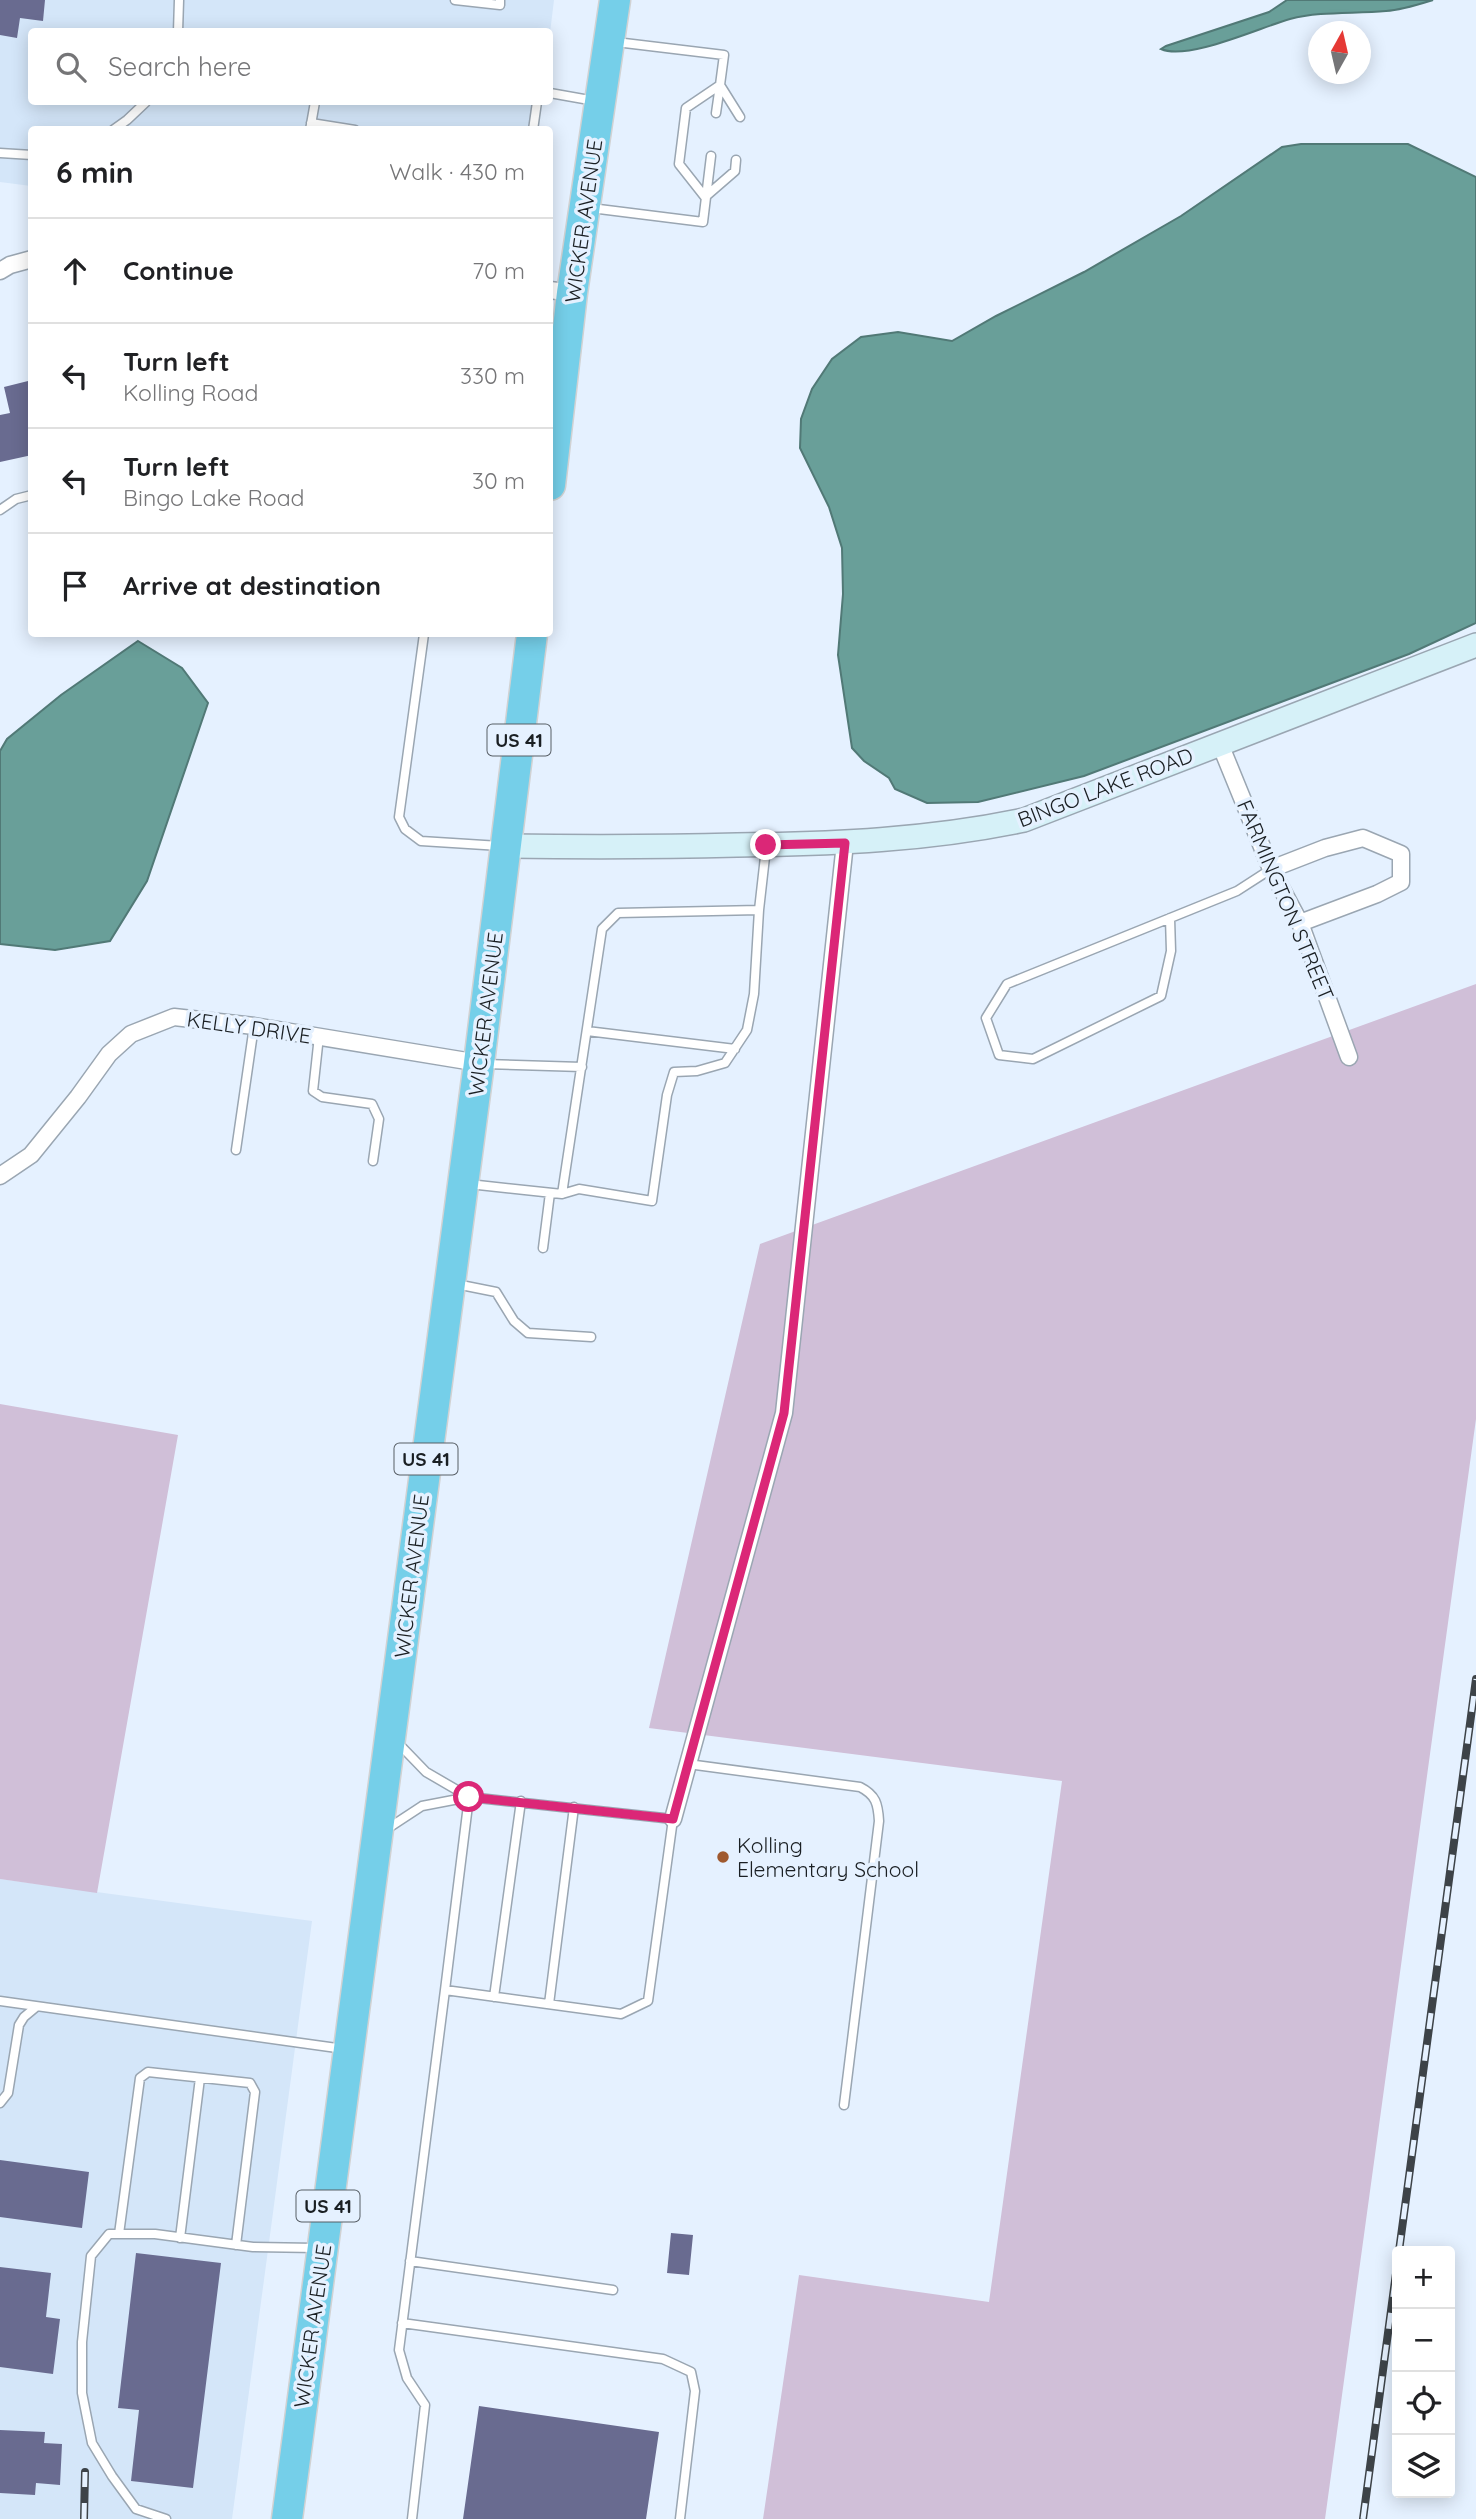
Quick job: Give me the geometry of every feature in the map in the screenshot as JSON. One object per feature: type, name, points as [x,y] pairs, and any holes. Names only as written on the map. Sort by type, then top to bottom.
[{"type":"highway","name":"WICKER AVENUE","points":[[553,429],[561,292],[585,208],[615,0]]},
{"type":"highway","name":"WICKER AVENUE","points":[[287,2519],[479,1063],[532,637]]},
{"type":"street","points":[[0,271],[28,260]]},
{"type":"street","name":"BINGO LAKE ROAD","points":[[506,846],[845,843],[974,831],[1024,820],[1476,645]]},
{"type":"street","name":"FARMINGTON STREET","points":[[1220,744],[1270,869],[1300,923],[1349,1057]]},
{"type":"street","points":[[1270,869],[1325,848],[1363,838],[1401,854],[1401,882],[1300,923]]},
{"type":"street","points":[[673,1819],[784,1413],[845,843]]},
{"type":"street","name":"KELLY DRIVE","points":[[0,1176],[31,1154],[109,1054],[131,1034],[174,1017],[254,1026],[479,1063]]},
{"type":"lane","points":[[178,28],[179,0]]},
{"type":"lane","points":[[456,0],[500,3]]},
{"type":"lane","points":[[610,41],[724,55],[716,113]]},
{"type":"lane","points":[[720,85],[740,117]]},
{"type":"lane","points":[[705,197],[679,164],[686,108],[720,85]]},
{"type":"lane","points":[[553,94],[600,102]]},
{"type":"lane","points":[[119,126],[143,105]]},
{"type":"lane","points":[[311,126],[314,105]]},
{"type":"lane","points":[[534,126],[537,105]]},
{"type":"lane","points":[[0,153],[28,155]]},
{"type":"lane","points":[[585,208],[703,222],[711,156]]},
{"type":"lane","points":[[705,197],[735,171],[736,160]]},
{"type":"lane","points":[[0,510],[16,499],[28,496]]},
{"type":"lane","points":[[424,637],[399,817],[405,829],[421,841],[506,846]]},
{"type":"lane","points":[[463,1184],[562,1194],[579,1189],[652,1201],[667,1095],[674,1072],[697,1071],[725,1063],[747,1030],[754,994],[766,845]]},
{"type":"lane","points":[[1170,918],[1171,951],[1161,996],[1033,1059],[999,1055],[986,1018],[1007,984],[1170,918],[1237,891],[1270,869]]},
{"type":"lane","points":[[562,1194],[602,929],[618,913],[759,910]]},
{"type":"lane","points":[[236,1150],[254,1026]]},
{"type":"lane","points":[[587,1031],[735,1049]]},
{"type":"lane","points":[[319,1036],[313,1091],[321,1097],[372,1104],[379,1119],[373,1161]]},
{"type":"lane","points":[[479,1063],[582,1067]]},
{"type":"lane","points":[[543,1248],[550,1193]]},
{"type":"lane","points":[[450,1283],[496,1292],[514,1321],[528,1333],[591,1336]]},
{"type":"lane","points":[[390,1734],[426,1772],[469,1797]]},
{"type":"lane","points":[[688,1764],[860,1787],[872,1793],[878,1805],[879,1821],[844,2105]]},
{"type":"lane","points":[[412,2519],[425,2405],[407,2378],[399,2350],[469,1797]]},
{"type":"lane","points":[[376,1837],[422,1806],[469,1797],[673,1819],[648,2001],[621,2014],[445,1990]]},
{"type":"lane","points":[[494,1997],[521,1801]]},
{"type":"lane","points":[[549,2004],[574,1807]]},
{"type":"lane","points":[[0,2001],[348,2050]]},
{"type":"lane","points":[[0,2103],[8,2093],[19,2025],[36,2007]]},
{"type":"lane","points":[[119,2234],[141,2078],[148,2072],[250,2084],[255,2092],[236,2245]]},
{"type":"lane","points":[[180,2238],[200,2078]]},
{"type":"lane","points":[[166,2519],[136,2509],[92,2443],[82,2393],[82,2342],[91,2256],[109,2234],[322,2249]]},
{"type":"lane","points":[[410,2261],[613,2290]]},
{"type":"lane","points":[[402,2323],[663,2359],[691,2372],[695,2391],[680,2519]]},
{"type":"shaded area","points":[[0,0],[554,0],[551,28],[28,28],[28,105],[539,105],[536,126],[28,126],[28,186],[0,182]]},
{"type":"shaded area","points":[[1287,0],[1433,0],[1392,10],[1302,16],[1206,47],[1173,51],[1161,49],[1269,12]]},
{"type":"shaded area","points":[[1301,144],[1408,144],[1476,177],[1476,623],[1409,654],[1084,776],[978,802],[927,803],[895,789],[889,778],[864,761],[852,748],[838,655],[843,594],[842,548],[829,507],[800,448],[801,419],[812,389],[832,359],[861,337],[898,332],[952,341],[1084,272],[1181,216],[1282,147]]},
{"type":"shaded area","points":[[138,641],[182,668],[208,703],[147,881],[110,941],[55,950],[0,944],[0,751],[7,739],[61,695]]},
{"type":"shaded area","points":[[1476,984],[1476,1419],[1325,2519],[763,2519],[799,2275],[989,2302],[1062,1781],[649,1728],[760,1244]]},
{"type":"shaded area","points":[[0,1404],[178,1435],[97,1893],[0,1879]]},
{"type":"shaded area","points":[[0,1879],[312,1921],[232,2519],[0,2519]]},
{"type":"building","points":[[0,0],[45,0],[43,21],[20,18],[17,38],[0,35]]},
{"type":"building","points":[[28,381],[28,456],[0,462],[0,415],[10,413],[4,387]]},
{"type":"building","points":[[0,2160],[89,2172],[82,2228],[0,2217]]},
{"type":"building","points":[[671,2233],[693,2235],[689,2275],[667,2273]]},
{"type":"building","points":[[136,2253],[221,2263],[193,2488],[131,2481],[139,2410],[118,2408]]},
{"type":"building","points":[[0,2267],[51,2273],[46,2317],[60,2319],[53,2374],[0,2367]]},
{"type":"building","points":[[479,2406],[659,2432],[646,2519],[463,2519]]},
{"type":"building","points":[[0,2430],[45,2432],[44,2443],[62,2444],[60,2485],[36,2483],[35,2495],[0,2493]]},
{"type":"railway","points":[[1400,2246],[1476,1679]]},
{"type":"railway","points":[[1363,2519],[1392,2303]]},
{"type":"railway","points":[[84,2519],[85,2472]]},
{"type":"place","name":"Kolling Elementary School","points":[[723,1857]]},
{"type":"route","points":[[469,1797],[673,1819],[784,1413],[845,843],[766,845]]}]
